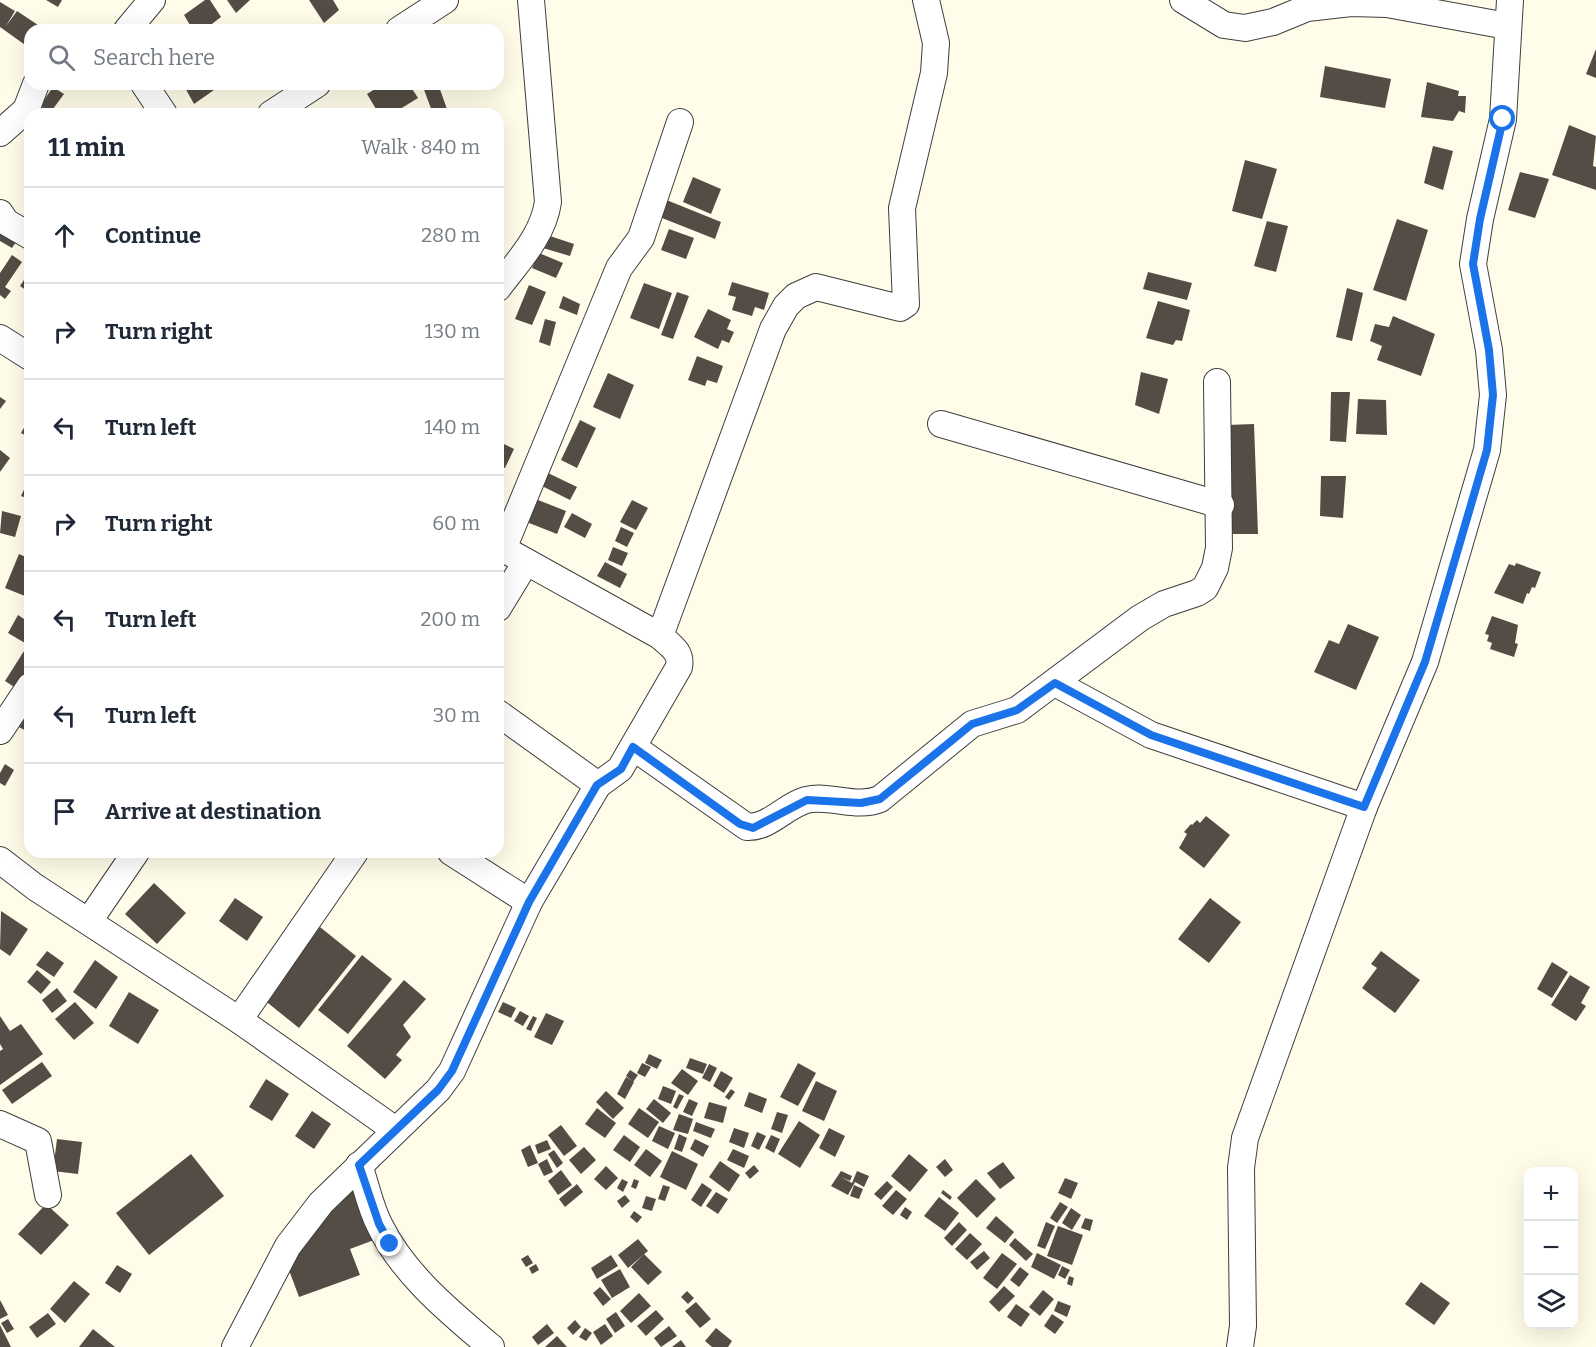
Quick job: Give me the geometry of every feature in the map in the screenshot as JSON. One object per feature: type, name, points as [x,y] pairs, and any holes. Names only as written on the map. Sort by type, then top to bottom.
[{"type":"street","points":[[132,24],[152,0]]},
{"type":"street","points":[[408,24],[445,0]]},
{"type":"street","points":[[504,280],[539,231],[548,202],[531,0]]},
{"type":"street","points":[[660,636],[773,329],[786,306],[796,296],[816,287],[900,308],[906,304],[902,208],[934,73],[936,43],[926,0]]},
{"type":"street","points":[[1183,0],[1224,25],[1245,28],[1273,22],[1307,8],[1351,3],[1387,4],[1507,26]]},
{"type":"street","points":[[1240,1347],[1244,1326],[1241,1168],[1245,1138],[1364,807],[1425,662],[1487,450],[1493,395],[1489,350],[1473,264],[1480,219],[1503,119],[1510,0]]},
{"type":"street","points":[[27,108],[34,90]]},
{"type":"street","points":[[148,90],[160,108]]},
{"type":"street","points":[[280,108],[308,90]]},
{"type":"street","points":[[0,133],[24,112]]},
{"type":"street","points":[[504,541],[619,268],[642,238],[680,122]]},
{"type":"street","points":[[0,213],[6,222],[24,232]]},
{"type":"street","points":[[2,346],[24,355]]},
{"type":"street","points":[[633,747],[740,824],[753,828],[807,800],[861,803],[880,799],[972,724],[1017,710],[1140,618],[1164,604],[1205,588],[1215,568],[1219,548],[1221,505],[1217,382]]},
{"type":"street","points":[[940,424],[1221,505]]},
{"type":"street","points":[[235,1347],[288,1246],[321,1203],[394,1129],[438,1090],[452,1071],[529,902],[597,785],[621,769],[679,668],[681,659],[677,652],[660,636],[504,550]]},
{"type":"street","points":[[504,598],[526,562]]},
{"type":"street","points":[[1055,683],[1151,735],[1364,807]]},
{"type":"street","points":[[0,731],[24,695]]},
{"type":"street","points":[[504,717],[597,785]]},
{"type":"street","points":[[89,921],[132,858]]},
{"type":"street","points":[[239,1020],[350,858]]},
{"type":"street","points":[[460,858],[529,902]]},
{"type":"street","points":[[0,860],[239,1020],[394,1129]]},
{"type":"street","points":[[0,1124],[38,1141],[48,1195]]},
{"type":"street","points":[[359,1165],[379,1224],[390,1244],[414,1275],[441,1303],[491,1347]]},
{"type":"building","points":[[46,0],[62,0],[58,7]]},
{"type":"building","points":[[205,0],[210,0],[221,17],[212,24],[189,24],[184,15]]},
{"type":"building","points":[[227,0],[250,0],[236,13]]},
{"type":"building","points":[[309,0],[333,0],[339,10],[324,23]]},
{"type":"building","points":[[0,2],[15,11],[6,26],[17,11],[36,24],[24,24],[24,44],[0,27]]},
{"type":"building","points":[[1596,49],[1596,78],[1586,74]]},
{"type":"building","points":[[1325,66],[1391,79],[1385,108],[1320,97]]},
{"type":"building","points":[[1427,82],[1459,91],[1458,96],[1466,96],[1465,113],[1459,111],[1453,121],[1421,117]]},
{"type":"building","points":[[51,90],[58,90],[64,94],[54,108],[40,106]]},
{"type":"building","points":[[186,90],[214,90],[194,104]]},
{"type":"building","points":[[373,90],[413,90],[418,98],[402,108],[375,108],[367,94]]},
{"type":"building","points":[[424,90],[440,90],[447,108],[431,108]]},
{"type":"building","points":[[1569,125],[1596,136],[1593,166],[1596,167],[1596,190],[1552,175]]},
{"type":"building","points":[[1433,146],[1453,151],[1443,190],[1424,183]]},
{"type":"building","points":[[1245,160],[1277,169],[1262,219],[1232,211]]},
{"type":"building","points":[[1520,172],[1549,179],[1535,218],[1508,210]]},
{"type":"building","points":[[693,177],[721,189],[711,214],[683,202]]},
{"type":"building","points":[[664,199],[721,222],[715,239],[657,216]]},
{"type":"building","points":[[1397,219],[1428,230],[1406,301],[1373,290]]},
{"type":"building","points":[[1267,221],[1288,226],[1276,272],[1254,266]]},
{"type":"building","points":[[0,223],[20,236],[12,248],[0,241]]},
{"type":"building","points":[[669,229],[694,238],[686,259],[661,250]]},
{"type":"building","points":[[547,235],[574,244],[570,256],[543,248]]},
{"type":"building","points":[[539,253],[563,263],[556,278],[532,268]]},
{"type":"building","points":[[12,255],[22,262],[5,287],[11,291],[5,299],[0,295],[0,273]]},
{"type":"building","points":[[1148,272],[1192,283],[1187,300],[1143,289]]},
{"type":"building","points":[[732,282],[769,293],[764,310],[755,307],[752,316],[732,310],[736,297],[728,295]]},
{"type":"building","points":[[644,283],[672,293],[659,329],[630,318]]},
{"type":"building","points":[[529,285],[546,292],[532,325],[515,319]]},
{"type":"building","points":[[1347,288],[1363,293],[1352,341],[1336,337]]},
{"type":"building","points":[[677,292],[689,296],[673,339],[661,335]]},
{"type":"building","points":[[563,296],[580,304],[577,315],[559,308]]},
{"type":"building","points":[[1158,301],[1190,310],[1182,341],[1176,340],[1173,345],[1146,338]]},
{"type":"building","points":[[708,309],[731,320],[727,329],[734,332],[729,343],[722,340],[718,349],[694,337]]},
{"type":"building","points":[[1393,316],[1435,334],[1421,376],[1377,360],[1382,346],[1370,341],[1375,324],[1389,327]]},
{"type":"building","points":[[545,319],[556,322],[550,346],[539,342]]},
{"type":"building","points":[[697,356],[723,366],[717,383],[707,380],[705,386],[688,380]]},
{"type":"building","points":[[1141,372],[1168,379],[1159,414],[1135,405]]},
{"type":"building","points":[[608,373],[634,385],[620,419],[593,407]]},
{"type":"building","points":[[1331,392],[1350,392],[1346,442],[1330,441]]},
{"type":"building","points":[[0,397],[6,401],[0,409]]},
{"type":"building","points":[[1358,399],[1386,400],[1387,435],[1356,434]]},
{"type":"building","points":[[580,420],[596,428],[577,468],[561,460]]},
{"type":"building","points":[[1254,424],[1258,534],[1231,534],[1227,425]]},
{"type":"building","points":[[504,444],[514,449],[504,468]]},
{"type":"building","points":[[0,450],[10,458],[0,472]]},
{"type":"building","points":[[546,472],[577,487],[570,500],[540,485]]},
{"type":"building","points":[[1321,476],[1346,476],[1343,518],[1320,516]]},
{"type":"building","points":[[533,498],[566,511],[557,534],[524,521]]},
{"type":"building","points":[[632,500],[648,508],[636,530],[620,522]]},
{"type":"building","points":[[2,511],[21,516],[15,537],[0,533]]},
{"type":"building","points":[[572,513],[592,524],[585,538],[564,527]]},
{"type":"building","points":[[621,527],[634,533],[627,547],[615,541]]},
{"type":"building","points":[[613,547],[628,553],[622,566],[608,560]]},
{"type":"building","points":[[19,554],[24,556],[24,596],[5,588]]},
{"type":"building","points":[[605,562],[627,574],[620,588],[597,576]]},
{"type":"building","points":[[1516,563],[1541,572],[1535,588],[1532,587],[1529,594],[1527,593],[1523,604],[1494,593],[1509,564],[1515,566]]},
{"type":"building","points":[[18,615],[24,619],[24,642],[8,633]]},
{"type":"building","points":[[1492,616],[1518,625],[1515,643],[1518,644],[1514,657],[1490,649],[1492,643],[1487,641],[1489,635],[1485,634]]},
{"type":"building","points":[[1348,624],[1379,637],[1356,690],[1314,672],[1329,640],[1339,644]]},
{"type":"building","points":[[24,651],[24,682],[19,690],[5,681]]},
{"type":"building","points":[[24,719],[24,730],[19,727]]},
{"type":"building","points":[[5,764],[14,770],[5,786],[0,783],[0,773]]},
{"type":"building","points":[[1206,816],[1230,835],[1204,868],[1179,848],[1187,834],[1184,832],[1191,824],[1197,820],[1200,823]]},
{"type":"building","points":[[154,883],[186,913],[157,944],[125,914]]},
{"type":"building","points":[[235,898],[263,917],[247,941],[219,921]]},
{"type":"building","points":[[1210,898],[1241,922],[1209,963],[1178,939]]},
{"type":"building","points":[[1,911],[28,929],[10,956],[0,949]]},
{"type":"building","points":[[320,927],[356,956],[299,1028],[263,999]]},
{"type":"building","points":[[47,951],[64,963],[54,977],[36,965]]},
{"type":"building","points":[[1381,951],[1420,980],[1395,1013],[1362,988],[1377,968],[1371,964]]},
{"type":"building","points":[[362,955],[392,979],[348,1034],[318,1010]]},
{"type":"building","points":[[95,960],[118,977],[96,1009],[73,992]]},
{"type":"building","points":[[1552,962],[1568,972],[1552,998],[1537,989]]},
{"type":"building","points":[[37,970],[51,982],[41,994],[27,982]]},
{"type":"building","points":[[1570,975],[1590,987],[1581,1003],[1586,1006],[1576,1021],[1551,1005]]},
{"type":"building","points":[[404,980],[426,999],[403,1025],[411,1037],[396,1055],[402,1060],[385,1079],[347,1046]]},
{"type":"building","points":[[57,988],[67,1001],[52,1013],[42,1000]]},
{"type":"building","points":[[129,992],[159,1010],[138,1044],[109,1026]]},
{"type":"building","points":[[75,1002],[94,1023],[74,1040],[55,1019]]},
{"type":"building","points":[[503,1002],[516,1008],[511,1018],[498,1012]]},
{"type":"building","points":[[520,1011],[529,1016],[523,1026],[514,1021]]},
{"type":"building","points":[[546,1013],[564,1021],[552,1045],[534,1037]]},
{"type":"building","points":[[0,1016],[10,1031],[21,1024],[43,1054],[0,1085],[0,1051],[3,1049],[0,1044]]},
{"type":"building","points":[[533,1016],[537,1018],[531,1031],[526,1029]]},
{"type":"building","points":[[649,1054],[662,1060],[657,1069],[645,1063]]},
{"type":"building","points":[[690,1058],[707,1064],[703,1074],[686,1068]]},
{"type":"building","points":[[42,1062],[52,1076],[12,1104],[2,1090]]},
{"type":"building","points":[[642,1063],[651,1067],[645,1077],[637,1073]]},
{"type":"building","points":[[798,1063],[816,1073],[798,1106],[780,1097]]},
{"type":"building","points":[[709,1064],[717,1068],[710,1082],[702,1078]]},
{"type":"building","points":[[682,1069],[698,1081],[688,1095],[671,1083]]},
{"type":"building","points":[[630,1070],[638,1075],[633,1082],[626,1076]]},
{"type":"building","points":[[721,1071],[733,1078],[724,1093],[713,1086]]},
{"type":"building","points":[[626,1077],[634,1082],[625,1099],[617,1094]]},
{"type":"building","points":[[266,1079],[289,1094],[272,1121],[249,1107]]},
{"type":"building","points":[[816,1081],[837,1091],[824,1121],[802,1111]]},
{"type":"building","points":[[663,1086],[676,1091],[671,1104],[658,1099]]},
{"type":"building","points":[[731,1089],[735,1092],[729,1100],[725,1097]]},
{"type":"building","points":[[606,1091],[624,1108],[613,1119],[596,1102]]},
{"type":"building","points":[[749,1092],[767,1099],[762,1113],[744,1106]]},
{"type":"building","points":[[679,1094],[684,1096],[677,1109],[673,1107]]},
{"type":"building","points":[[654,1099],[671,1113],[663,1123],[646,1109]]},
{"type":"building","points":[[689,1099],[698,1103],[692,1116],[683,1112]]},
{"type":"building","points":[[709,1102],[727,1107],[723,1123],[704,1118]]},
{"type":"building","points":[[597,1108],[616,1123],[605,1138],[585,1124]]},
{"type":"building","points":[[639,1108],[659,1122],[648,1138],[628,1124]]},
{"type":"building","points":[[312,1111],[331,1124],[314,1149],[295,1136]]},
{"type":"building","points":[[777,1112],[788,1115],[782,1133],[771,1129]]},
{"type":"building","points":[[679,1114],[693,1119],[688,1134],[673,1130]]},
{"type":"building","points":[[799,1121],[820,1135],[800,1168],[778,1154]]},
{"type":"building","points":[[696,1122],[715,1129],[711,1138],[693,1131]]},
{"type":"building","points":[[561,1125],[577,1146],[564,1156],[548,1135]]},
{"type":"building","points":[[659,1126],[675,1133],[668,1149],[652,1141]]},
{"type":"building","points":[[734,1128],[749,1133],[744,1148],[729,1142]]},
{"type":"building","points":[[829,1128],[845,1136],[835,1157],[819,1148]]},
{"type":"building","points":[[757,1132],[766,1136],[759,1150],[751,1146]]},
{"type":"building","points":[[679,1134],[687,1138],[682,1152],[674,1149]]},
{"type":"building","points":[[624,1135],[640,1147],[630,1162],[613,1150]]},
{"type":"building","points":[[771,1135],[780,1139],[774,1153],[765,1148]]},
{"type":"building","points":[[57,1139],[82,1142],[78,1174],[53,1171]]},
{"type":"building","points":[[695,1139],[709,1146],[703,1157],[690,1149]]},
{"type":"building","points":[[547,1140],[551,1149],[538,1154],[535,1145]]},
{"type":"building","points":[[530,1145],[538,1163],[528,1167],[521,1150]]},
{"type":"building","points":[[584,1147],[596,1160],[581,1174],[569,1160]]},
{"type":"building","points":[[646,1149],[662,1161],[650,1177],[634,1165]]},
{"type":"building","points":[[733,1149],[749,1156],[744,1168],[727,1160]]},
{"type":"building","points":[[554,1150],[563,1163],[557,1168],[548,1154]]},
{"type":"building","points":[[672,1151],[698,1164],[686,1190],[660,1177]]},
{"type":"building","points":[[191,1154],[224,1196],[149,1255],[116,1213]]},
{"type":"building","points":[[909,1154],[928,1170],[910,1192],[891,1176]]},
{"type":"building","points":[[547,1159],[553,1172],[544,1176],[538,1164]]},
{"type":"building","points":[[945,1159],[953,1170],[945,1177],[936,1167]]},
{"type":"building","points":[[720,1161],[740,1175],[729,1192],[709,1177]]},
{"type":"building","points":[[1003,1162],[1015,1178],[1000,1189],[987,1173]]},
{"type":"building","points":[[754,1165],[759,1171],[750,1179],[745,1173]]},
{"type":"building","points":[[606,1166],[618,1178],[606,1190],[594,1179]]},
{"type":"building","points":[[561,1170],[572,1185],[558,1195],[548,1181]]},
{"type":"building","points":[[841,1171],[852,1176],[850,1181],[841,1177],[852,1183],[857,1171],[869,1176],[864,1187],[855,1182],[848,1195],[831,1186]]},
{"type":"building","points":[[1065,1178],[1078,1183],[1071,1199],[1058,1193]]},
{"type":"building","points":[[622,1179],[628,1182],[623,1192],[617,1188]]},
{"type":"building","points":[[634,1179],[639,1181],[636,1189],[631,1187]]},
{"type":"building","points":[[976,1179],[996,1199],[977,1218],[957,1198]]},
{"type":"building","points":[[353,1180],[374,1240],[350,1249],[360,1275],[299,1297],[283,1254]]},
{"type":"building","points":[[887,1181],[893,1187],[881,1200],[874,1194]]},
{"type":"building","points":[[702,1183],[712,1190],[701,1207],[691,1200]]},
{"type":"building","points":[[577,1184],[583,1192],[565,1207],[559,1199]]},
{"type":"building","points":[[663,1185],[670,1187],[665,1201],[658,1199]]},
{"type":"building","points":[[854,1185],[863,1189],[859,1199],[850,1196]]},
{"type":"building","points":[[896,1190],[907,1199],[893,1215],[882,1206]]},
{"type":"building","points":[[943,1190],[952,1197],[950,1200],[941,1193]]},
{"type":"building","points":[[716,1192],[728,1199],[718,1214],[706,1206]]},
{"type":"building","points":[[625,1195],[630,1201],[622,1208],[617,1201]]},
{"type":"building","points":[[646,1196],[656,1199],[652,1211],[642,1208]]},
{"type":"building","points":[[939,1197],[959,1213],[945,1231],[924,1216]]},
{"type":"building","points":[[1060,1202],[1068,1207],[1057,1223],[1050,1218]]},
{"type":"building","points":[[46,1204],[69,1225],[41,1255],[18,1234]]},
{"type":"building","points":[[905,1207],[912,1212],[907,1220],[900,1215]]},
{"type":"building","points":[[1071,1208],[1081,1215],[1072,1230],[1062,1223]]},
{"type":"building","points":[[634,1211],[642,1217],[637,1223],[630,1217]]},
{"type":"building","points":[[996,1216],[1014,1232],[1005,1243],[986,1228]]},
{"type":"building","points":[[1085,1218],[1093,1220],[1090,1231],[1081,1228]]},
{"type":"building","points":[[959,1222],[967,1230],[952,1246],[944,1238]]},
{"type":"building","points":[[1046,1222],[1055,1226],[1045,1249],[1037,1246]]},
{"type":"building","points":[[1058,1226],[1083,1235],[1072,1265],[1047,1256]]},
{"type":"building","points":[[970,1233],[982,1244],[967,1260],[955,1249]]},
{"type":"building","points":[[1015,1238],[1033,1254],[1026,1261],[1009,1245]]},
{"type":"building","points":[[638,1239],[648,1251],[628,1268],[618,1255]]},
{"type":"building","points":[[984,1251],[990,1258],[977,1270],[970,1262]]},
{"type":"building","points":[[1002,1253],[1017,1264],[997,1289],[983,1278]]},
{"type":"building","points":[[1037,1253],[1061,1265],[1054,1279],[1031,1267]]},
{"type":"building","points":[[644,1254],[662,1272],[648,1285],[631,1267]]},
{"type":"building","points":[[528,1255],[533,1263],[526,1267],[521,1259]]},
{"type":"building","points":[[611,1255],[618,1266],[597,1279],[591,1268]]},
{"type":"building","points":[[536,1264],[539,1270],[532,1274],[529,1268]]},
{"type":"building","points":[[117,1265],[132,1274],[120,1293],[105,1283]]},
{"type":"building","points":[[1062,1266],[1070,1270],[1065,1279],[1058,1275]]},
{"type":"building","points":[[1020,1267],[1029,1274],[1019,1287],[1010,1280]]},
{"type":"building","points":[[620,1269],[630,1287],[612,1298],[601,1280]]},
{"type":"building","points":[[1069,1276],[1074,1278],[1072,1286],[1067,1284]]},
{"type":"building","points":[[74,1281],[90,1294],[65,1323],[50,1309]]},
{"type":"building","points":[[1421,1282],[1450,1303],[1434,1325],[1405,1304]]},
{"type":"building","points":[[1004,1286],[1015,1296],[999,1312],[989,1302]]},
{"type":"building","points":[[600,1287],[611,1299],[603,1306],[593,1293]]},
{"type":"building","points":[[1043,1290],[1054,1299],[1040,1316],[1029,1307]]},
{"type":"building","points":[[687,1291],[694,1298],[688,1304],[681,1297]]},
{"type":"building","points":[[639,1293],[651,1306],[631,1323],[620,1311]]},
{"type":"building","points":[[0,1300],[8,1315],[0,1319]]},
{"type":"building","points":[[1058,1301],[1071,1306],[1067,1317],[1054,1311]]},
{"type":"building","points":[[696,1302],[711,1319],[700,1328],[685,1311]]},
{"type":"building","points":[[1016,1304],[1030,1314],[1021,1327],[1007,1317]]},
{"type":"building","points":[[656,1310],[664,1319],[646,1336],[637,1326]]},
{"type":"building","points":[[616,1312],[625,1326],[615,1333],[606,1319]]},
{"type":"building","points":[[48,1313],[56,1324],[37,1338],[29,1327]]},
{"type":"building","points":[[1052,1314],[1064,1322],[1055,1334],[1044,1326]]},
{"type":"building","points":[[8,1319],[14,1329],[7,1333],[1,1323]]},
{"type":"building","points":[[575,1320],[581,1327],[573,1335],[567,1328]]},
{"type":"building","points":[[547,1324],[554,1333],[538,1345],[532,1337]]},
{"type":"building","points":[[605,1324],[613,1336],[601,1345],[593,1332]]},
{"type":"building","points":[[0,1325],[11,1347],[0,1347]]},
{"type":"building","points":[[669,1326],[677,1336],[661,1347],[654,1338]]},
{"type":"building","points":[[585,1328],[592,1333],[586,1341],[579,1337]]},
{"type":"building","points":[[716,1328],[732,1341],[728,1347],[712,1347],[705,1341]]},
{"type":"building","points":[[93,1329],[115,1347],[79,1347]]},
{"type":"building","points":[[557,1336],[567,1347],[545,1347]]},
{"type":"building","points":[[681,1340],[686,1347],[672,1347]]},
{"type":"route","points":[[390,1244],[379,1224],[359,1165],[394,1129],[438,1090],[452,1071],[529,902],[597,785],[621,769],[633,747],[740,824],[753,828],[807,800],[871,803],[880,799],[972,724],[1017,710],[1055,683],[1125,723],[1151,735],[1364,807],[1425,662],[1487,450],[1493,395],[1489,350],[1473,264],[1480,219],[1503,119]]}]
